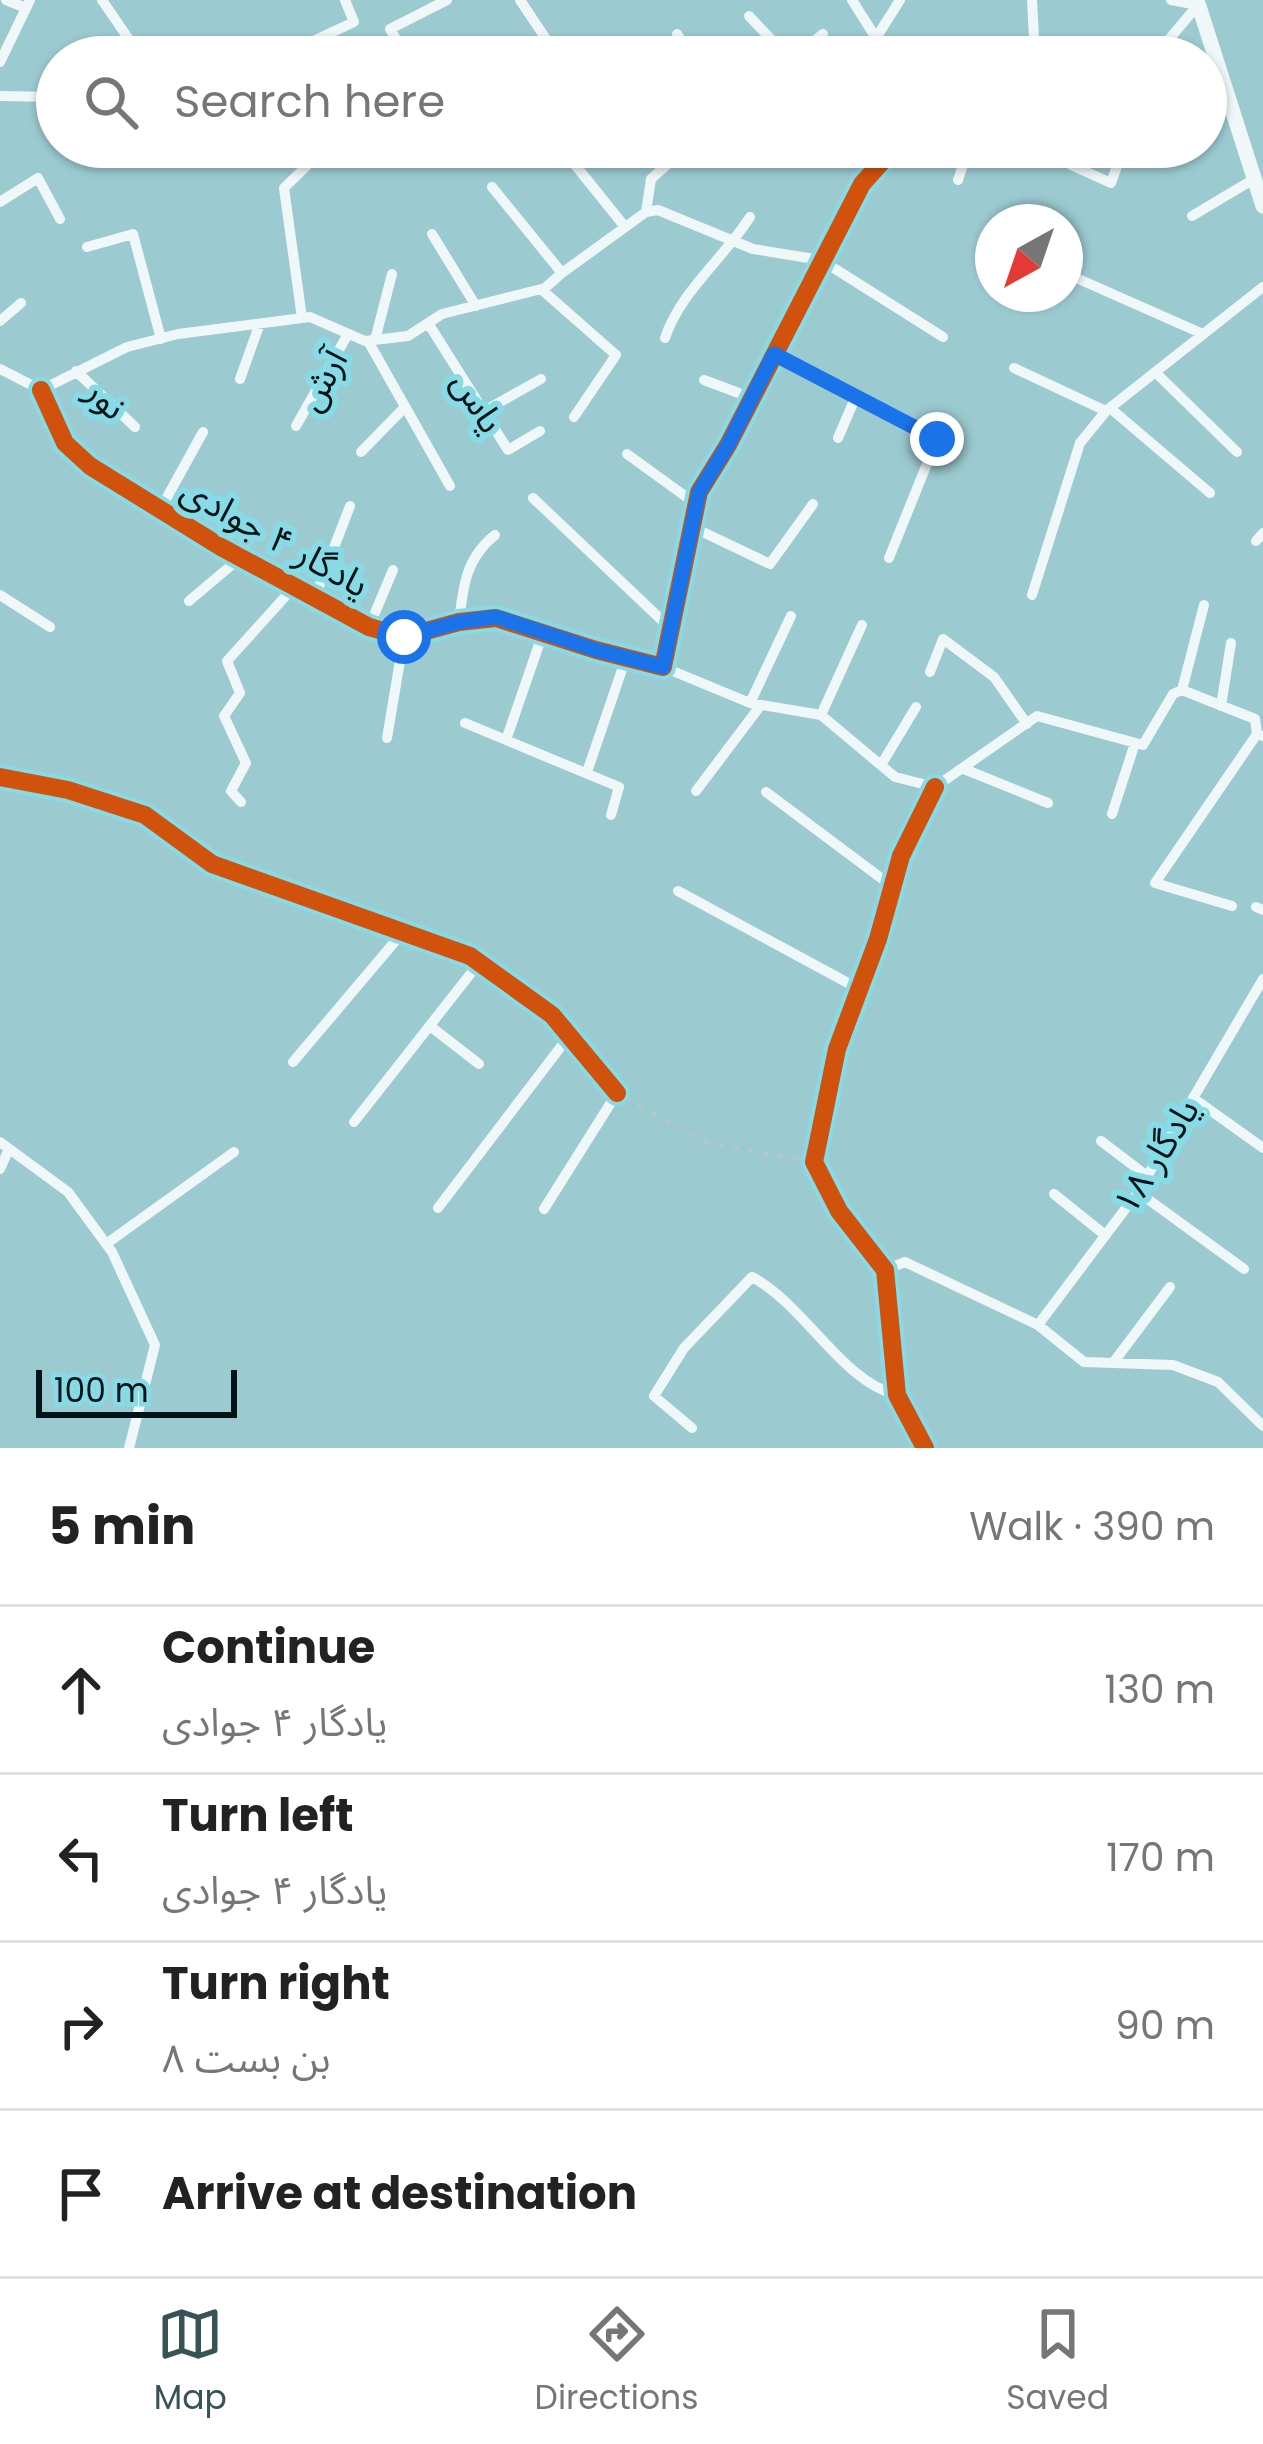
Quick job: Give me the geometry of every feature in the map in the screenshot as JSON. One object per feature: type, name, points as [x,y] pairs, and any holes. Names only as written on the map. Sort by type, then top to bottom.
[{"type":"main road","points":[[1198,2],[1209,36]]},
{"type":"main road","points":[[1227,94],[1263,206]]},
{"type":"street","points":[[0,62],[28,4],[6,0]]},
{"type":"street","points":[[102,0],[127,36]]},
{"type":"street","points":[[325,36],[355,22],[345,0]]},
{"type":"street","points":[[394,36],[390,29],[447,0]]},
{"type":"street","points":[[520,0],[544,36]]},
{"type":"street","points":[[852,0],[875,36]]},
{"type":"street","points":[[877,36],[900,0]]},
{"type":"street","points":[[1032,0],[1034,36]]},
{"type":"street","points":[[1171,0],[1198,2]]},
{"type":"street","points":[[1171,36],[1198,2]]},
{"type":"street","points":[[749,16],[769,36]]},
{"type":"street","points":[[0,95],[36,96]]},
{"type":"street","points":[[302,318],[284,188],[304,168]]},
{"type":"street","points":[[578,168],[625,227]]},
{"type":"street","points":[[646,212],[651,179],[659,168]]},
{"type":"street","points":[[663,667],[699,492],[874,168]]},
{"type":"street","points":[[958,180],[962,168]]},
{"type":"street","points":[[1078,168],[1112,183],[1117,168]]},
{"type":"street","points":[[0,202],[38,178],[60,219]]},
{"type":"street","points":[[1192,216],[1254,179]]},
{"type":"street","points":[[492,187],[562,273]]},
{"type":"street","points":[[0,369],[40,390],[127,347],[310,317],[371,340],[408,336],[442,314],[541,289],[646,212],[658,210],[753,249],[821,260],[943,337]]},
{"type":"street","points":[[665,338],[673,315],[735,242],[750,217]]},
{"type":"street","points":[[87,247],[133,234],[161,339]]},
{"type":"street","points":[[432,234],[476,305]]},
{"type":"street","points":[[392,274],[371,340],[450,486]]},
{"type":"street","points":[[1083,280],[1203,334]]},
{"type":"street","points":[[1032,595],[1080,442],[1108,410],[1263,287]]},
{"type":"street","points":[[541,289],[616,355],[574,417]]},
{"type":"street","points":[[0,321],[21,303]]},
{"type":"street","name":"یاس","points":[[428,323],[508,449],[540,430]]},
{"type":"street","points":[[240,379],[259,326]]},
{"type":"street","name":"آرش","points":[[296,426],[348,334]]},
{"type":"street","points":[[774,354],[937,439],[889,558]]},
{"type":"street","points":[[1013,368],[1108,410],[1210,493]]},
{"type":"street","name":"نور","points":[[76,371],[135,427]]},
{"type":"street","points":[[1155,372],[1238,452]]},
{"type":"street","points":[[484,411],[542,379]]},
{"type":"street","points":[[704,380],[752,398]]},
{"type":"street","name":"یادگار ۴ جوادی","points":[[40,390],[65,443],[90,466],[293,588],[369,627],[404,637]]},
{"type":"street","points":[[838,438],[856,397]]},
{"type":"street","points":[[361,452],[405,406]]},
{"type":"street","points":[[160,510],[203,432]]},
{"type":"street","points":[[627,454],[696,504]]},
{"type":"street","points":[[533,498],[670,628]]},
{"type":"street","points":[[690,526],[770,564],[813,504]]},
{"type":"street","points":[[315,597],[350,506]]},
{"type":"street","points":[[459,622],[470,565],[477,549],[495,535]]},
{"type":"street","points":[[189,601],[241,558]]},
{"type":"street","points":[[369,627],[394,569]]},
{"type":"street","points":[[242,802],[230,790],[246,763],[224,716],[240,693],[227,661],[293,588]]},
{"type":"street","points":[[0,595],[50,627]]},
{"type":"street","points":[[1182,691],[1204,605]]},
{"type":"street","points":[[696,791],[755,704],[791,616]]},
{"type":"street","points":[[387,738],[404,637],[496,617],[663,667],[755,704],[821,715],[895,777],[935,787]]},
{"type":"street","points":[[821,715],[862,626]]},
{"type":"street","points":[[506,740],[543,633]]},
{"type":"street","points":[[930,672],[943,639],[994,677],[1027,724]]},
{"type":"street","points":[[1221,706],[1231,643]]},
{"type":"street","points":[[587,772],[626,658]]},
{"type":"street","points":[[925,1448],[897,1395],[885,1270],[839,1211],[814,1162],[838,1048],[902,856],[935,787],[1037,716],[1143,745],[1173,694],[1182,691],[1256,719],[1260,735],[1155,883],[1232,906]]},
{"type":"street","points":[[881,765],[916,707]]},
{"type":"street","points":[[466,723],[619,787],[611,815]]},
{"type":"street","points":[[1112,814],[1135,743]]},
{"type":"street","points":[[964,769],[1048,803]]},
{"type":"street","points":[[0,777],[68,790],[145,815],[212,864],[479,963],[553,1015],[617,1093],[547,1206]]},
{"type":"street","points":[[766,792],[892,887]]},
{"type":"street","points":[[678,891],[860,989]]},
{"type":"street","points":[[293,1062],[403,932]]},
{"type":"street","points":[[354,1122],[479,963]]},
{"type":"street","name":"یادگار ۱۸","points":[[1038,1325],[1138,1192],[1263,980]]},
{"type":"street","points":[[430,1026],[478,1064]]},
{"type":"street","points":[[438,1208],[569,1036]]},
{"type":"street","points":[[1193,1098],[1263,1148]]},
{"type":"street","points":[[1101,1141],[1147,1176]]},
{"type":"street","points":[[0,1169],[4,1145],[68,1192],[106,1244],[154,1345],[129,1448]]},
{"type":"street","points":[[106,1244],[234,1152]]},
{"type":"street","points":[[1138,1192],[1244,1269]]},
{"type":"street","points":[[1054,1194],[1106,1235]]},
{"type":"street","points":[[885,1270],[905,1262],[1038,1325],[1084,1362],[1173,1365],[1218,1382],[1263,1426]]},
{"type":"street","points":[[692,1429],[654,1396],[684,1348],[752,1277],[788,1303],[876,1390],[897,1395]]},
{"type":"street","points":[[1113,1363],[1169,1287]]},
{"type":"path","points":[[617,1093],[706,1142],[814,1162]]},
{"type":"cycle path","points":[[41,390],[65,443],[90,466],[221,547],[369,627],[404,637],[496,618],[663,667],[699,492],[728,445],[862,184],[876,168]]},
{"type":"cycle path","points":[[0,777],[68,790],[145,815],[212,864],[470,956],[552,1015],[617,1093]]},
{"type":"cycle path","points":[[925,1448],[897,1395],[885,1270],[839,1211],[814,1162],[837,1049],[878,939],[901,856],[935,787]]},
{"type":"route","points":[[404,637],[496,617],[663,667],[699,492],[774,354],[937,439]]}]
